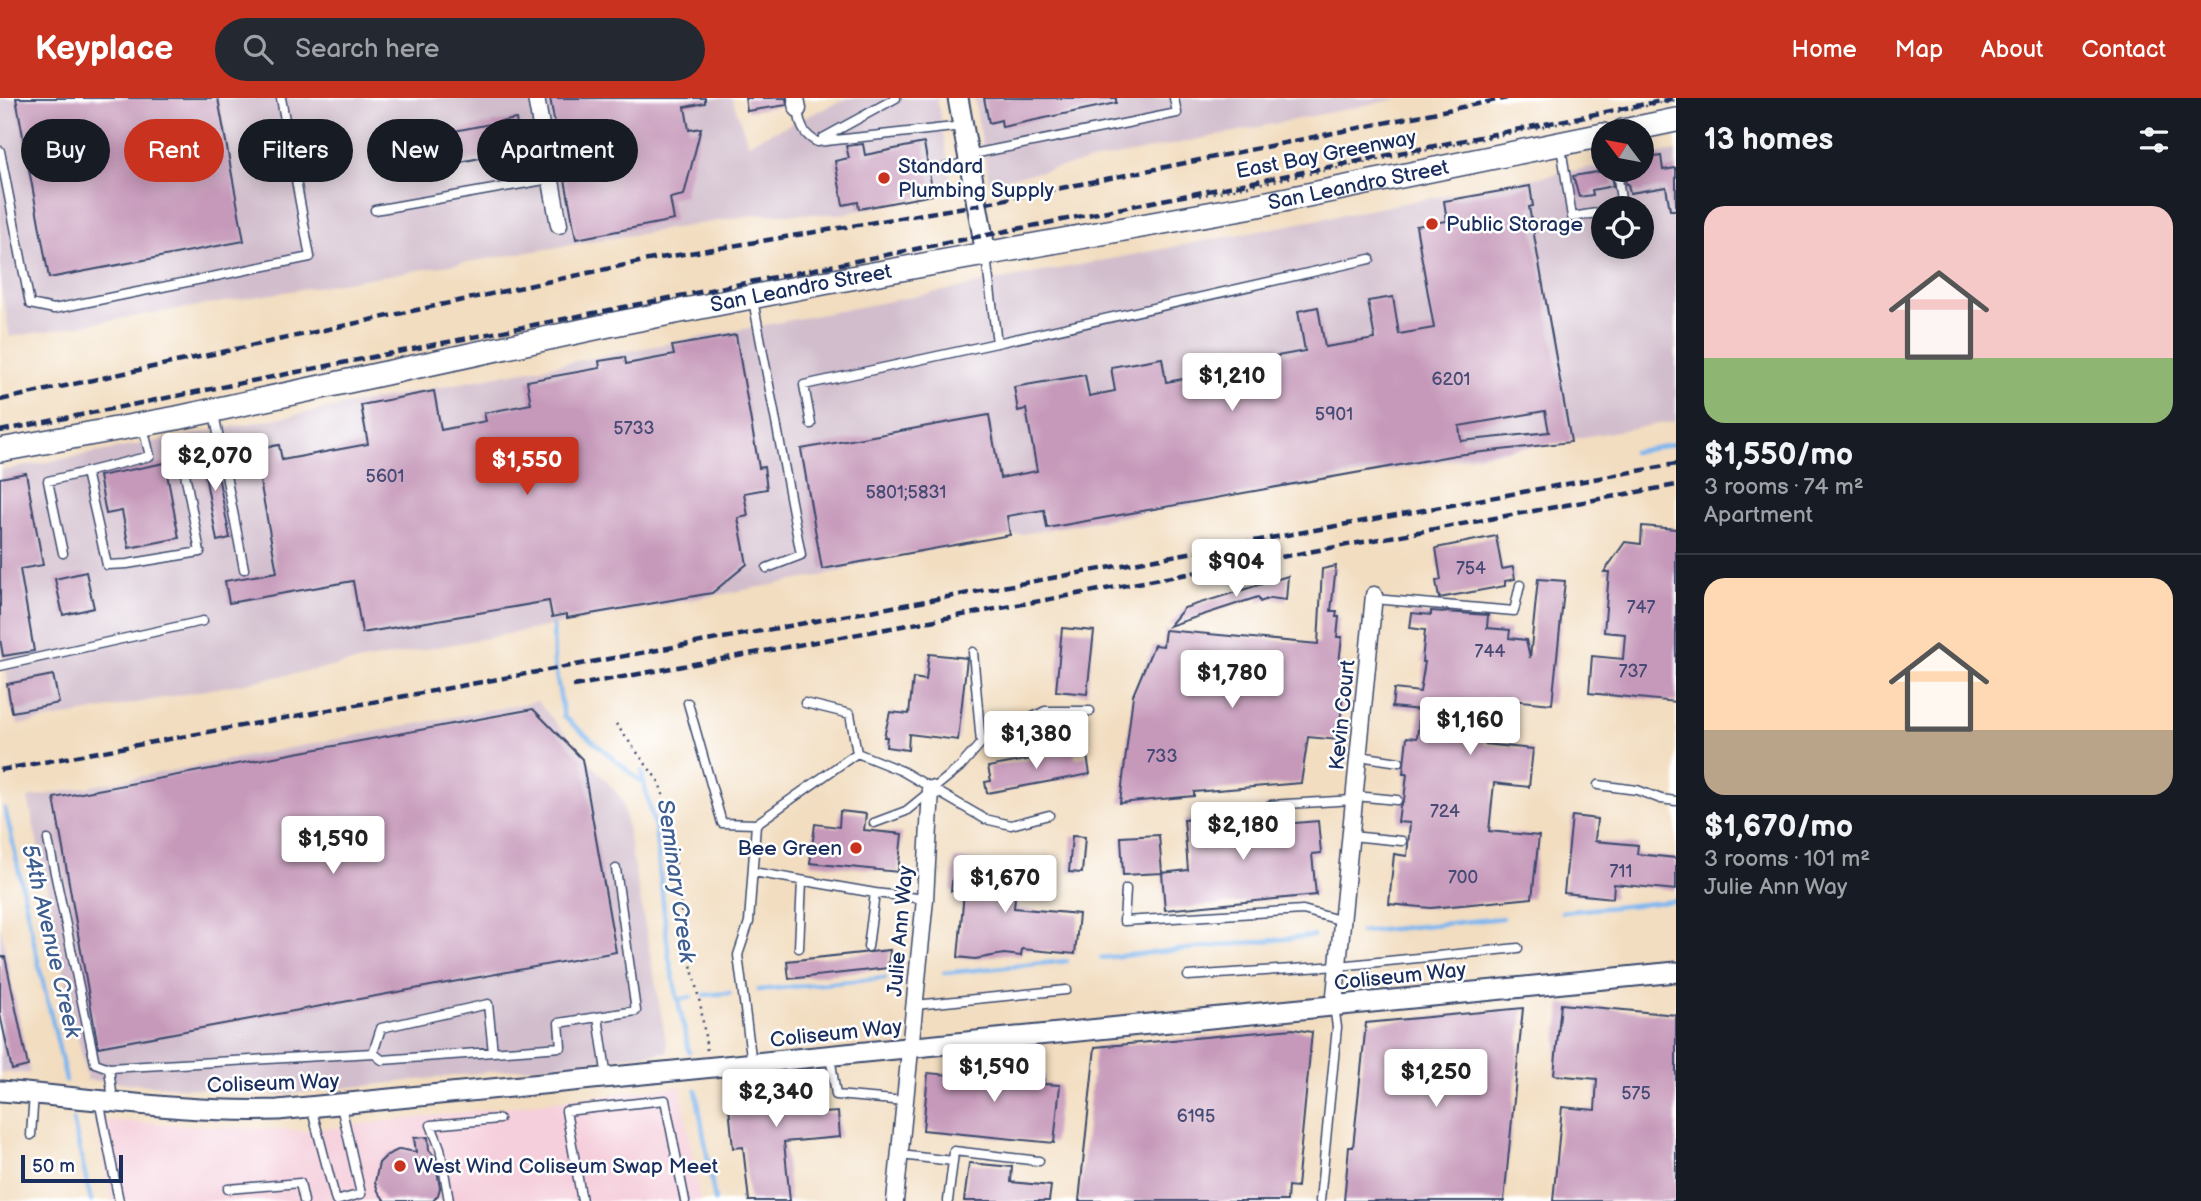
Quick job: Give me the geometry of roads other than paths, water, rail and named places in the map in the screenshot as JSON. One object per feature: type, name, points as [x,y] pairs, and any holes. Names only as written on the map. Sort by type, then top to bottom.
[{"type":"main road","points":[[1654,125],[1676,120]]},
{"type":"main road","name":"San Leandro Street","points":[[0,450],[213,410],[752,297],[1253,206],[1591,138]]},
{"type":"street","points":[[536,98],[540,119]]},
{"type":"street","points":[[958,98],[986,254]]},
{"type":"street","points":[[551,182],[559,225]]},
{"type":"street","name":"Kevin Court","points":[[1334,1006],[1374,597]]},
{"type":"street","name":"Julie Ann Way","points":[[895,1201],[925,899],[931,789]]},
{"type":"street","name":"Coliseum Way","points":[[0,1088],[34,1094],[235,1111],[312,1107],[1676,972]]},
{"type":"lane","points":[[0,151],[30,304],[54,309],[310,257],[281,98]]},
{"type":"lane","points":[[817,142],[896,98]]},
{"type":"lane","points":[[946,167],[969,159],[1177,113],[1174,98]]},
{"type":"lane","points":[[797,103],[800,126],[809,138],[817,142],[963,126]]},
{"type":"lane","points":[[1561,144],[1572,218],[1591,214]]},
{"type":"lane","points":[[375,210],[533,182]]},
{"type":"lane","points":[[986,254],[998,343]]},
{"type":"lane","points":[[811,424],[804,385],[1370,258]]},
{"type":"lane","points":[[752,297],[801,555],[767,568]]},
{"type":"lane","points":[[213,410],[244,569]]},
{"type":"lane","points":[[63,553],[48,481],[150,456],[142,424]]},
{"type":"lane","points":[[86,472],[107,565],[200,552],[179,442]]},
{"type":"lane","points":[[1374,597],[1514,611],[1520,585]]},
{"type":"lane","points":[[0,666],[203,621]]},
{"type":"lane","points":[[973,652],[981,743]]},
{"type":"lane","points":[[805,703],[850,714],[857,753]]},
{"type":"lane","points":[[688,704],[722,823],[756,824],[857,753]]},
{"type":"lane","points":[[874,823],[906,811],[960,767],[981,743],[1045,711],[1090,711]]},
{"type":"lane","points":[[857,753],[902,771],[985,819],[1011,825],[1049,815]]},
{"type":"lane","points":[[1359,757],[1399,762]]},
{"type":"lane","points":[[1598,785],[1637,790],[1661,799],[1676,801]]},
{"type":"lane","points":[[1270,805],[1354,798],[1397,800]]},
{"type":"lane","points":[[752,1064],[738,955],[749,922],[756,824]]},
{"type":"lane","points":[[1351,836],[1402,841]]},
{"type":"lane","points":[[48,840],[95,1063],[109,1068],[373,1053],[382,1060],[561,1047],[559,1023],[636,1011],[616,869]]},
{"type":"lane","points":[[754,872],[925,899]]},
{"type":"lane","points":[[799,948],[802,881]]},
{"type":"lane","points":[[1126,890],[1125,920],[1303,910],[1343,921]]},
{"type":"lane","points":[[868,947],[875,893]]},
{"type":"lane","points":[[1188,976],[1338,966],[1518,948]]},
{"type":"lane","points":[[915,1005],[1066,990]]},
{"type":"lane","points":[[373,1053],[381,1028],[488,1004],[493,1052]]},
{"type":"lane","points":[[1320,1201],[1337,1027],[1334,1006]]},
{"type":"lane","points":[[598,1017],[607,1078]]},
{"type":"lane","points":[[830,1056],[836,1095],[905,1101]]},
{"type":"lane","points":[[109,1068],[106,1101],[119,1201]]},
{"type":"lane","points":[[31,1135],[34,1094]]},
{"type":"lane","points":[[582,1201],[566,1111],[665,1100],[685,1201]]},
{"type":"lane","points":[[312,1107],[341,1200],[361,1194],[341,1104]]},
{"type":"lane","points":[[449,1201],[440,1149],[431,1125],[499,1119]]},
{"type":"lane","points":[[948,1201],[954,1151],[1039,1161]]},
{"type":"lane","points":[[900,1155],[953,1161]]},
{"type":"lane","points":[[228,1189],[300,1183],[304,1201]]},
{"type":"waterway","points":[[1633,452],[1676,444]]},
{"type":"waterway","name":"Seminary Creek","points":[[553,626],[554,663],[564,717],[644,784],[655,828],[669,958],[689,1052]]},
{"type":"waterway","points":[[642,771],[644,784]]},
{"type":"waterway","name":"54th Avenue Creek","points":[[5,809],[66,1081]]},
{"type":"waterway","points":[[1562,912],[1676,901]]},
{"type":"waterway","points":[[1361,932],[1503,918]]},
{"type":"waterway","points":[[1101,958],[1313,936]]},
{"type":"waterway","points":[[944,973],[1067,961]]},
{"type":"waterway","points":[[758,990],[885,978]]},
{"type":"waterway","points":[[704,995],[730,993]]},
{"type":"waterway","points":[[678,1000],[691,997]]},
{"type":"waterway","name":"Seminary Creek","points":[[696,1090],[715,1201]]},
{"type":"waterway","name":"54th Avenue Creek","points":[[73,1120],[91,1201]]},
{"type":"railway","points":[[0,400],[648,260],[977,205],[1507,98]]},
{"type":"railway","points":[[0,431],[1676,98]]},
{"type":"railway","points":[[0,770],[1676,464]]},
{"type":"railway","points":[[573,686],[1676,485]]},
{"type":"place","name":"Standard Plumbing Supply","points":[[884,178]]},
{"type":"place","name":"Public Storage","points":[[1432,224]]},
{"type":"place","name":"Bee Green","points":[[856,848]]},
{"type":"place","name":"West Wind Coliseum Swap Meet","points":[[400,1166]]}]
